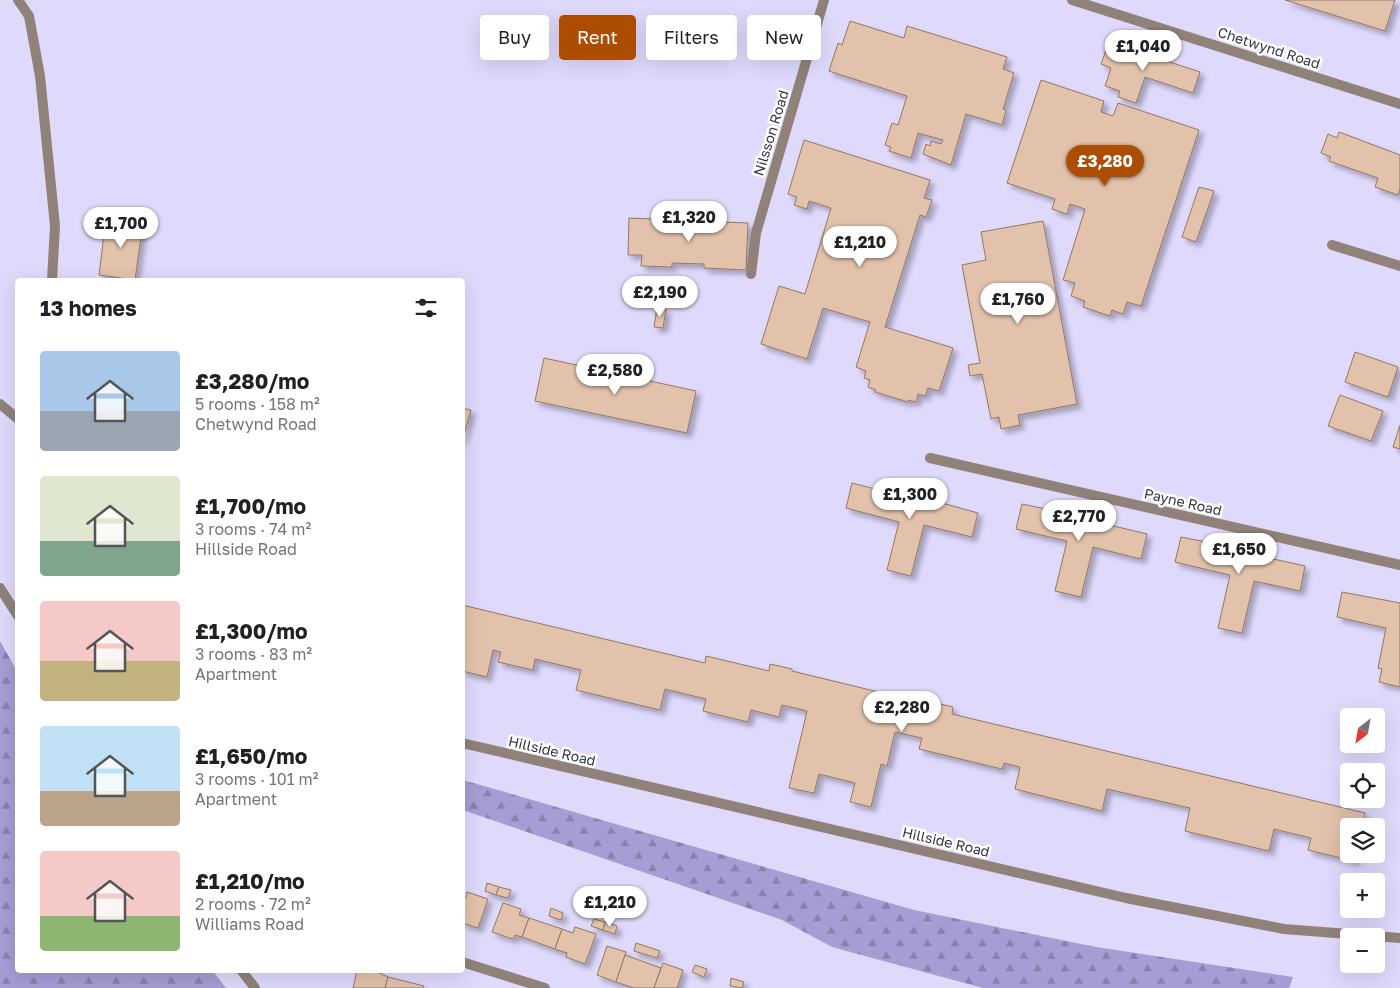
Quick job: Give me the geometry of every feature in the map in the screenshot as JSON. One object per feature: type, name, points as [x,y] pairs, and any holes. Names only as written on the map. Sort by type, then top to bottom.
[{"type":"street","points":[[18,0],[29,16],[40,76],[55,226],[52,278]]},
{"type":"street","name":"Nilsson Road","points":[[751,274],[756,233],[824,0]]},
{"type":"street","name":"Chetwynd Road","points":[[1072,0],[1400,104]]},
{"type":"street","points":[[1332,246],[1400,266]]},
{"type":"street","points":[[0,404],[15,416]]},
{"type":"street","name":"Payne Road","points":[[930,458],[1400,565]]},
{"type":"street","points":[[0,588],[15,611]]},
{"type":"street","name":"Hillside Road","points":[[465,738],[490,750]]},
{"type":"street","name":"Hillside Road","points":[[465,744],[1144,902],[1275,928],[1400,938]]},
{"type":"street","points":[[465,963],[545,988]]},
{"type":"street","points":[[243,973],[255,988]]},
{"type":"green space","points":[[0,641],[15,667],[15,973],[214,973],[226,988],[0,988]]},
{"type":"green space","points":[[465,781],[914,910],[1096,947],[1293,977],[1289,988],[983,988],[832,947],[782,920],[465,811]]},
{"type":"building","points":[[1285,0],[1395,0],[1385,31]]},
{"type":"building","points":[[850,21],[904,38],[907,26],[1007,57],[1003,69],[1014,73],[1003,109],[1006,110],[1002,125],[966,114],[951,165],[923,154],[926,144],[930,146],[931,141],[941,144],[943,140],[918,133],[911,158],[889,151],[891,147],[885,145],[892,123],[898,125],[907,96],[829,71],[838,43],[842,45]]},
{"type":"building","points":[[1109,42],[1200,72],[1193,93],[1145,77],[1136,103],[1118,97],[1120,91],[1105,86],[1111,68],[1101,64]]},
{"type":"building","points":[[1041,80],[1104,101],[1101,112],[1113,116],[1118,103],[1199,130],[1141,306],[1127,302],[1123,314],[1112,310],[1110,316],[1083,307],[1085,301],[1071,296],[1075,283],[1063,280],[1085,209],[1070,204],[1067,214],[1052,209],[1055,199],[1007,183]]},
{"type":"building","points":[[1339,132],[1400,155],[1400,189],[1398,195],[1375,187],[1378,178],[1329,161],[1331,157],[1321,153],[1328,134],[1337,138]]},
{"type":"building","points":[[804,140],[930,180],[924,198],[932,200],[926,217],[920,215],[885,327],[953,348],[939,391],[928,388],[925,396],[918,394],[916,402],[909,400],[908,402],[875,392],[876,390],[868,387],[870,380],[864,378],[866,371],[856,367],[870,322],[823,308],[807,359],[761,344],[779,286],[805,294],[831,208],[809,201],[807,209],[794,205],[797,197],[788,194]]},
{"type":"building","points":[[1199,187],[1214,191],[1196,242],[1182,237]]},
{"type":"building","points":[[106,218],[143,222],[135,278],[99,275]]},
{"type":"building","points":[[629,218],[748,223],[746,270],[704,268],[704,264],[672,263],[672,267],[641,266],[642,255],[628,255]]},
{"type":"building","points":[[1043,221],[1077,404],[1018,415],[1020,425],[1001,429],[999,417],[991,419],[982,374],[970,376],[968,365],[980,363],[962,265],[986,260],[981,232]]},
{"type":"building","points":[[657,308],[666,309],[663,328],[654,327]]},
{"type":"building","points":[[1355,352],[1398,367],[1388,397],[1345,382]]},
{"type":"building","points":[[544,358],[696,391],[687,433],[535,401]]},
{"type":"building","points":[[1340,395],[1383,411],[1371,441],[1328,426]]},
{"type":"building","points":[[465,409],[471,410],[465,431]]},
{"type":"building","points":[[1400,425],[1400,449],[1393,447]]},
{"type":"building","points":[[852,483],[898,495],[899,491],[978,513],[972,537],[924,525],[911,576],[887,570],[899,522],[846,508]]},
{"type":"building","points":[[1022,504],[1102,521],[1101,523],[1147,534],[1141,559],[1093,547],[1081,597],[1055,591],[1067,541],[1016,529]]},
{"type":"building","points":[[1181,537],[1261,553],[1260,556],[1305,566],[1300,591],[1254,581],[1242,633],[1218,628],[1230,575],[1175,562]]},
{"type":"building","points":[[1342,592],[1400,603],[1400,687],[1379,682],[1382,669],[1378,668],[1386,628],[1337,617]]},
{"type":"building","points":[[465,606],[705,663],[706,656],[769,671],[770,664],[792,669],[792,671],[932,705],[932,702],[953,707],[952,714],[1365,813],[1364,818],[1340,818],[1340,858],[1308,850],[1311,838],[1274,829],[1269,851],[1185,831],[1190,808],[1107,789],[1102,811],[1015,789],[1020,767],[1004,763],[1002,769],[919,749],[922,738],[895,732],[887,766],[881,764],[871,807],[850,802],[855,783],[819,774],[814,793],[789,788],[807,711],[782,705],[779,717],[751,710],[748,722],[703,711],[706,699],[665,689],[660,710],[576,690],[581,670],[535,659],[533,670],[498,662],[501,652],[493,650],[487,677],[465,672]]},
{"type":"building","points":[[487,883],[499,887],[496,895],[485,891]]},
{"type":"building","points":[[499,887],[511,890],[508,898],[496,895]]},
{"type":"building","points":[[467,892],[488,899],[478,928],[465,924]]},
{"type":"building","points":[[503,903],[521,909],[519,915],[529,918],[522,937],[515,935],[513,939],[492,932]]},
{"type":"building","points":[[551,908],[563,913],[561,920],[549,916]]},
{"type":"building","points":[[529,918],[562,929],[555,949],[522,937]]},
{"type":"building","points":[[594,919],[605,922],[603,930],[591,926]]},
{"type":"building","points":[[605,922],[617,926],[615,934],[603,930]]},
{"type":"building","points":[[575,927],[596,934],[585,964],[566,957],[567,953],[555,949],[562,929],[573,933]]},
{"type":"building","points":[[636,943],[660,951],[657,958],[634,951]]},
{"type":"building","points":[[607,946],[626,952],[616,982],[597,975]]},
{"type":"building","points":[[625,955],[661,968],[654,988],[634,988],[616,982]]},
{"type":"building","points":[[663,963],[683,970],[677,988],[654,988]]},
{"type":"building","points":[[695,965],[707,969],[704,977],[692,972]]},
{"type":"building","points":[[356,973],[379,973],[388,977],[385,988],[353,988]]},
{"type":"building","points":[[388,977],[424,986],[423,988],[385,988]]},
{"type":"building","points":[[731,978],[744,982],[742,988],[730,986]]}]
